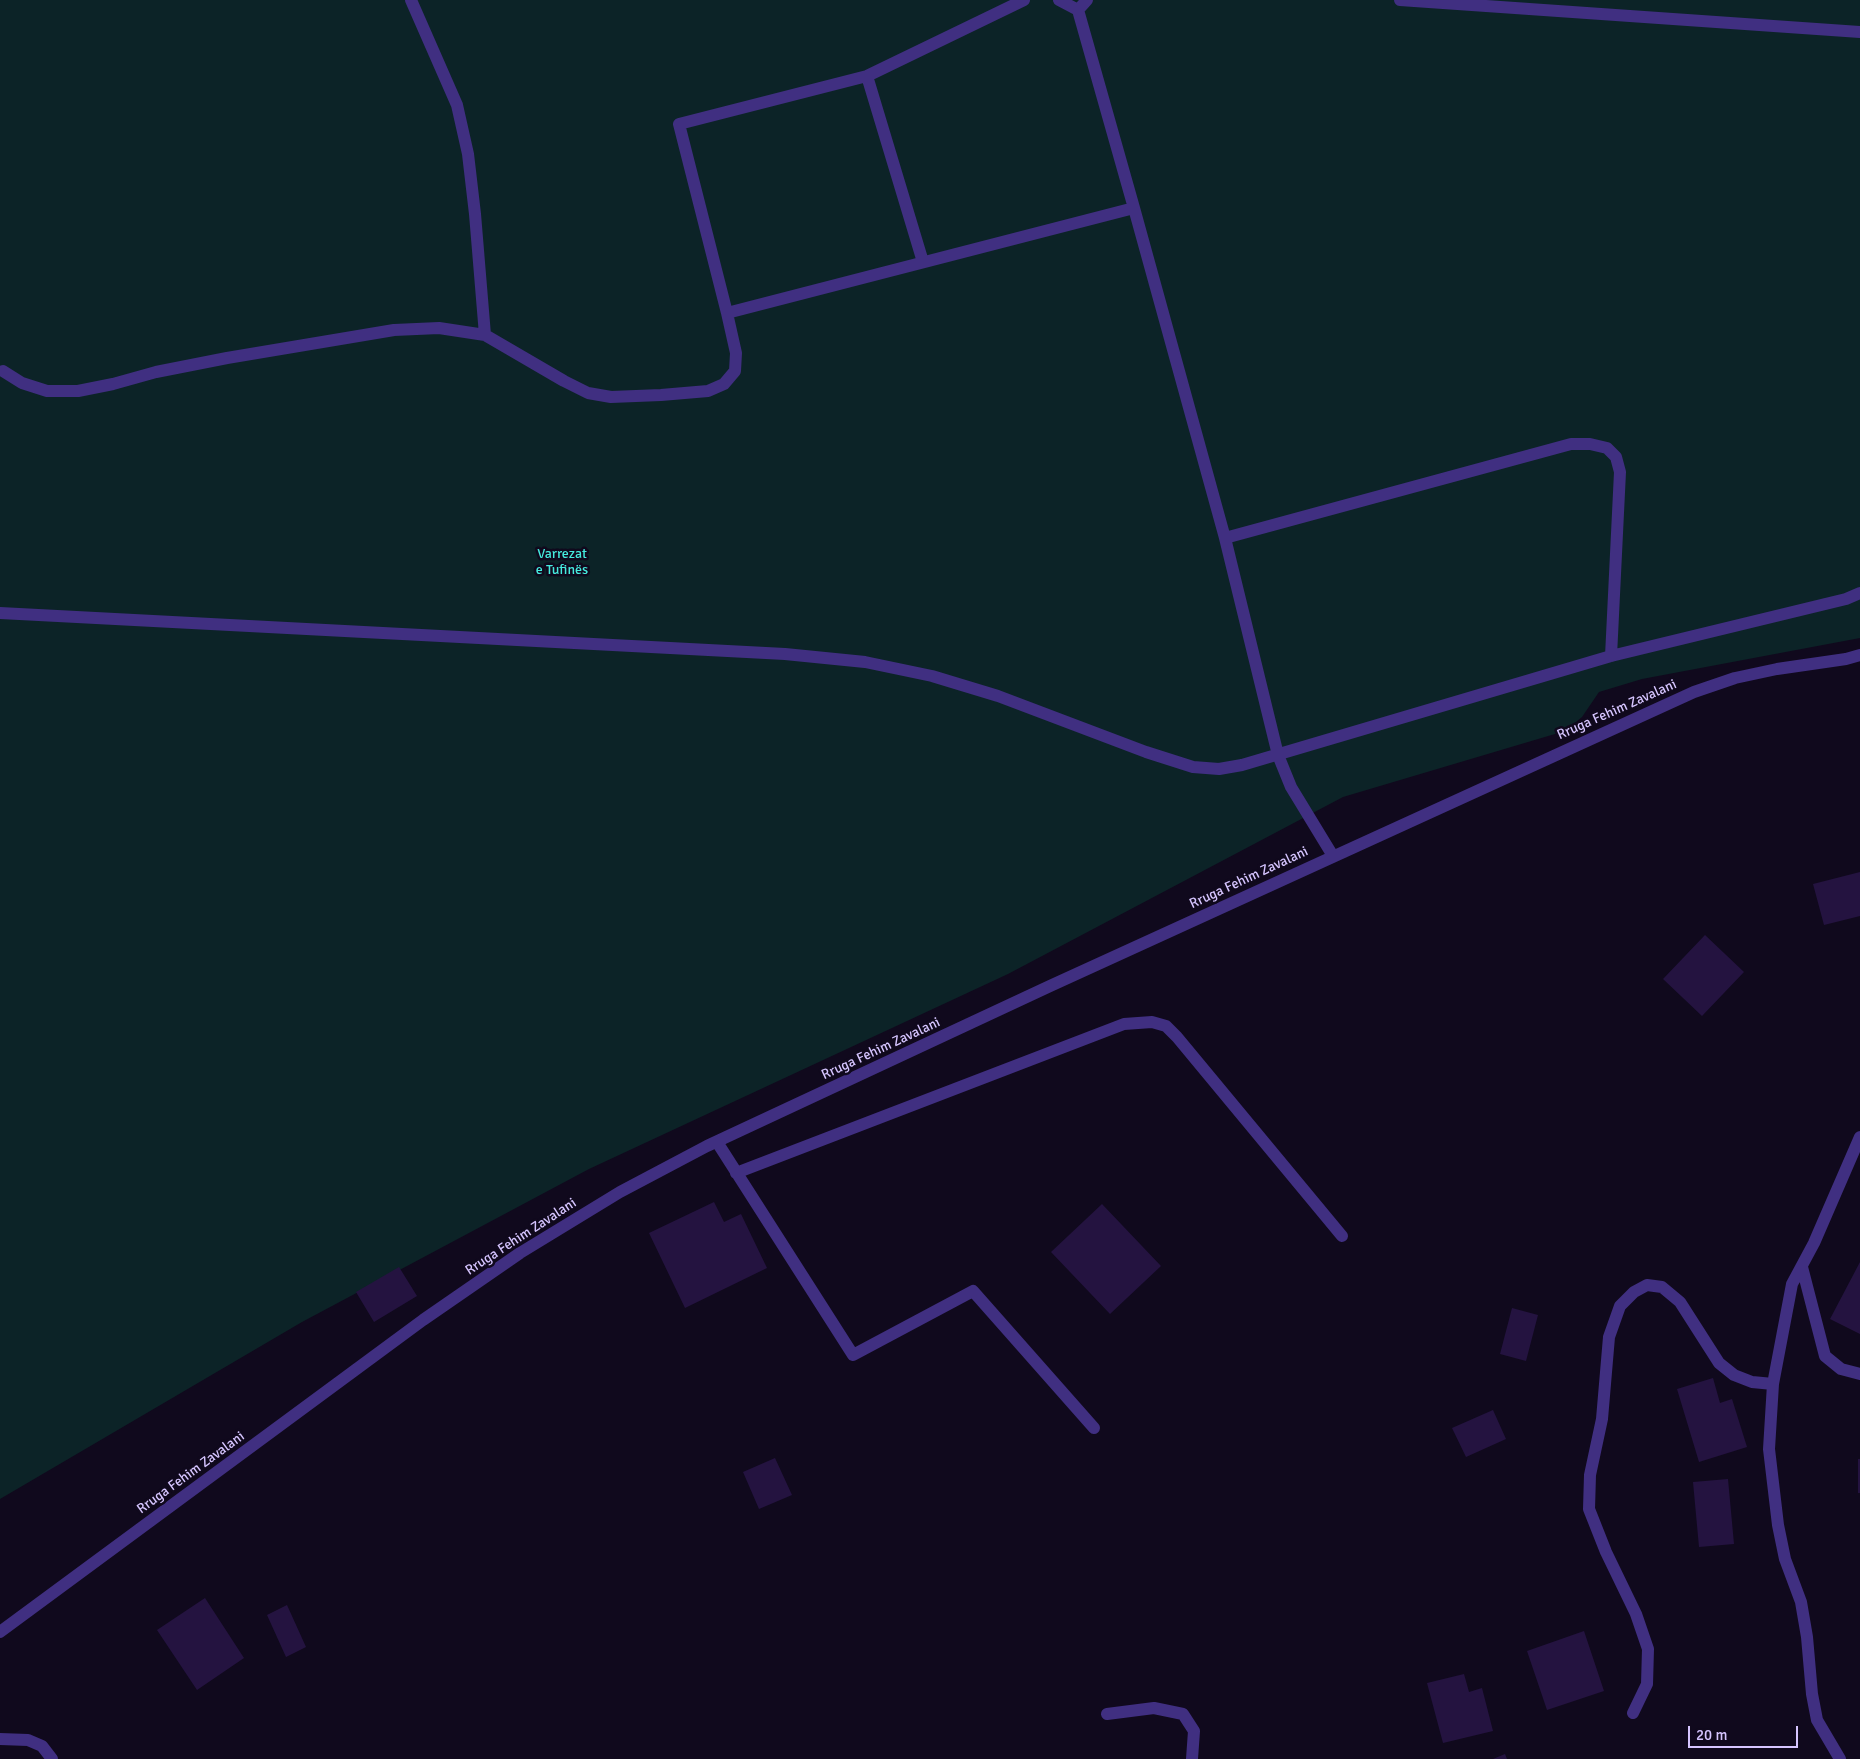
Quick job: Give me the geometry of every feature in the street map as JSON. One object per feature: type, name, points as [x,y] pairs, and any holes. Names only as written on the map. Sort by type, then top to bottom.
[{"type":"street","points":[[411,0],[457,105],[468,154],[485,334]]},
{"type":"street","points":[[3,370],[22,383],[47,391],[78,391],[156,372],[394,330],[439,328],[485,334],[564,381],[588,393],[611,397],[708,391],[724,384],[735,370],[736,354],[679,124],[867,76],[1024,0]]},
{"type":"street","points":[[1059,0],[1078,10],[1225,538],[1278,754],[1291,787],[1333,856]]},
{"type":"street","points":[[1078,10],[1087,0]]},
{"type":"street","points":[[1400,0],[1860,32]]},
{"type":"street","points":[[867,76],[923,262]]},
{"type":"street","points":[[727,312],[1134,208]]},
{"type":"street","points":[[1225,538],[1571,444],[1590,444],[1606,448],[1616,457],[1620,472],[1611,656]]},
{"type":"street","points":[[0,613],[785,654],[865,662],[932,676],[998,696],[1146,752],[1193,767],[1219,769],[1242,766],[1611,656],[1846,600],[1860,593]]},
{"type":"street","name":"Rruga Fehim Zavalani","points":[[0,1632],[423,1320],[520,1253],[620,1192],[717,1142],[1333,856],[1694,692],[1752,674],[1846,659],[1860,655]]},
{"type":"street","points":[[736,1173],[1124,1024],[1152,1022],[1166,1026],[1177,1037],[1342,1236]]},
{"type":"street","points":[[1840,1759],[1817,1720],[1801,1602],[1786,1559],[1778,1525],[1769,1449],[1774,1384],[1792,1284],[1814,1244],[1860,1137]]},
{"type":"street","points":[[717,1142],[853,1355],[973,1291],[1094,1428]]},
{"type":"street","points":[[1802,1267],[1824,1356],[1841,1369],[1860,1374]]},
{"type":"street","points":[[1633,1713],[1647,1684],[1648,1649],[1636,1614],[1606,1552],[1589,1509],[1590,1476],[1602,1419],[1609,1337],[1620,1306],[1634,1292],[1647,1285],[1662,1287],[1680,1302],[1719,1362],[1734,1375],[1752,1382],[1774,1384]]},
{"type":"street","points":[[1107,1714],[1154,1708],[1184,1714],[1194,1731],[1192,1759]]},
{"type":"street","points":[[0,1739],[28,1740],[42,1746],[52,1759]]},
{"type":"green space","name":"Varrezat e Tufinës","points":[[0,0],[1860,0],[1860,638],[1642,679],[1599,692],[1582,717],[1565,731],[1343,797],[1008,974],[589,1169],[302,1322],[0,1499]]},
{"type":"building","points":[[1860,872],[1860,916],[1824,925],[1813,884]]},
{"type":"building","points":[[1705,935],[1744,972],[1702,1016],[1663,979]]},
{"type":"building","points":[[714,1202],[724,1222],[741,1214],[767,1268],[685,1308],[649,1233]]},
{"type":"building","points":[[1102,1204],[1161,1266],[1110,1314],[1051,1252]]},
{"type":"building","points":[[1860,1262],[1860,1334],[1830,1319]]},
{"type":"building","points":[[399,1267],[417,1296],[374,1322],[356,1292]]},
{"type":"building","points":[[1512,1308],[1538,1315],[1526,1361],[1500,1354]]},
{"type":"building","points":[[1713,1378],[1720,1403],[1732,1399],[1747,1447],[1699,1462],[1677,1389]]},
{"type":"building","points":[[1493,1410],[1506,1439],[1466,1457],[1452,1428]]},
{"type":"building","points":[[775,1458],[792,1495],[759,1509],[743,1472]]},
{"type":"building","points":[[1858,1459],[1860,1459],[1860,1493],[1858,1493]]},
{"type":"building","points":[[1728,1479],[1734,1544],[1699,1547],[1693,1482]]},
{"type":"building","points":[[205,1598],[244,1658],[197,1690],[157,1630]]},
{"type":"building","points":[[287,1605],[306,1647],[286,1657],[267,1615]]},
{"type":"building","points":[[1584,1631],[1604,1691],[1547,1710],[1527,1651]]},
{"type":"building","points":[[1464,1674],[1469,1692],[1482,1688],[1493,1731],[1443,1743],[1427,1683]]},
{"type":"building","points":[[1505,1754],[1507,1759],[1493,1759]]}]
